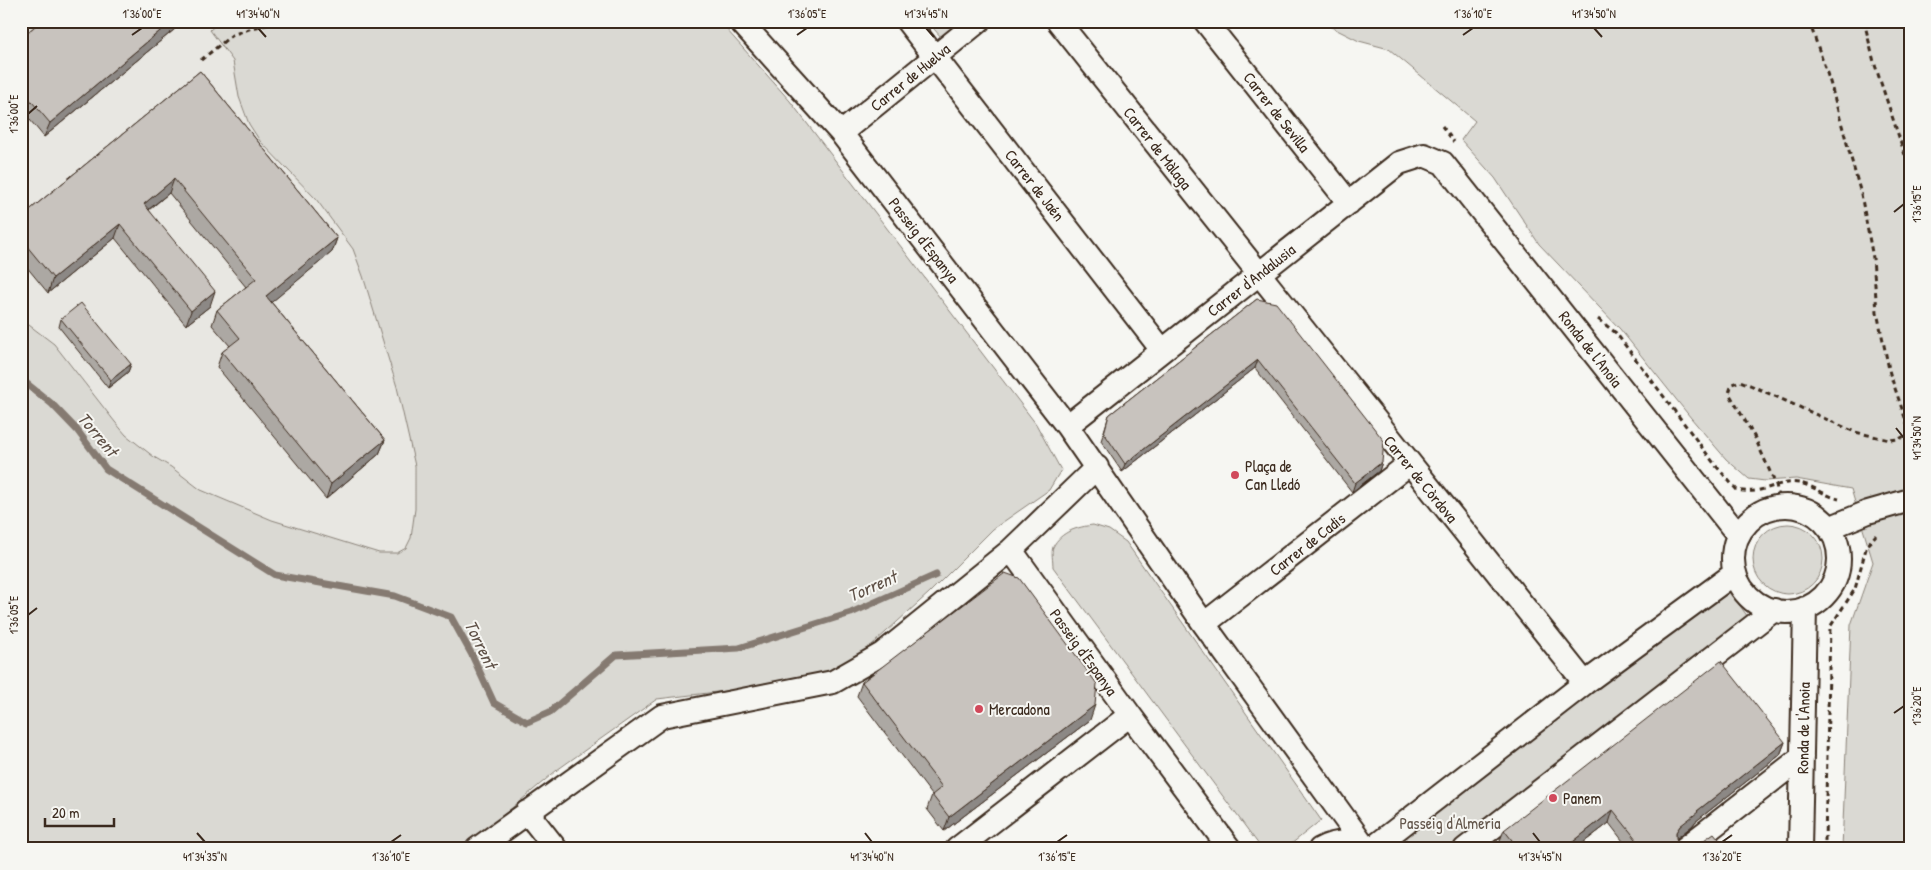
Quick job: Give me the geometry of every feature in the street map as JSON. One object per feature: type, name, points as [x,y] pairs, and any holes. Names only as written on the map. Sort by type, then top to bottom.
[{"type":"street","name":"Passeig d'Espanya","points":[[740,21],[841,133],[1067,426],[1204,624],[1371,847]]},
{"type":"street","name":"Carrer de Jaén","points":[[907,21],[1162,350]]},
{"type":"street","name":"Carrer de Huelva","points":[[841,133],[979,21]]},
{"type":"street","name":"Carrer de Màlaga","points":[[1058,21],[1258,274]]},
{"type":"street","name":"Carrer de Sevilla","points":[[1205,21],[1349,203]]},
{"type":"street","name":"Carrer d'Andalusia","points":[[1067,426],[1399,163],[1424,156],[1443,163]]},
{"type":"street","name":"Ronda de l'Anoia","points":[[1443,163],[1738,535]]},
{"type":"street","name":"Carrer de Còrdova","points":[[1258,274],[1585,683]]},
{"type":"street","name":"Carrer de Cadis","points":[[1204,624],[1409,464]]},
{"type":"street","points":[[477,849],[662,716],[832,682],[882,654],[1010,550],[1097,467]]},
{"type":"street","points":[[1829,528],[1868,512],[1910,500]]},
{"type":"street","points":[[1781,506],[1794,506],[1820,518],[1829,528],[1836,543],[1839,558],[1836,574],[1829,588],[1819,600],[1805,608],[1790,611],[1774,610],[1761,605],[1749,597],[1735,573],[1733,561],[1738,535],[1748,521],[1763,511],[1781,506]]},
{"type":"street","name":"Passeig d'Espanya","points":[[1010,550],[1230,849]]},
{"type":"street","points":[[1320,849],[1344,842],[1371,847],[1585,683],[1735,573]]},
{"type":"street","name":"Ronda de l'Anoia","points":[[1800,849],[1805,608]]},
{"type":"street","points":[[1465,849],[1774,610]]},
{"type":"street","points":[[957,849],[1130,715]]},
{"type":"street","points":[[1684,849],[1802,757]]},
{"type":"street","points":[[526,812],[556,849]]},
{"type":"path","points":[[201,60],[232,35],[252,28],[284,21]]},
{"type":"path","points":[[1781,506],[1776,485],[1756,438],[1729,393],[1732,384],[1740,381],[1854,432],[1890,440],[1899,439],[1910,432],[1890,374],[1876,312],[1873,258],[1861,194],[1830,82],[1809,21]]},
{"type":"path","points":[[1864,21],[1874,62],[1910,170]]},
{"type":"shaded area","points":[[45,21],[220,21],[210,30],[233,61],[239,97],[245,115],[267,148],[316,199],[347,239],[353,249],[363,276],[397,387],[414,457],[415,509],[411,538],[406,548],[397,553],[379,553],[272,520],[201,490],[126,435],[54,344],[21,319],[21,41]]},
{"type":"green space","points":[[21,21],[45,21],[21,41]]},
{"type":"green space","points":[[220,21],[719,21],[790,101],[1036,424],[1061,470],[1049,490],[993,529],[929,593],[854,661],[811,681],[657,699],[557,770],[463,849],[21,849],[21,319],[54,344],[126,435],[201,490],[272,520],[379,553],[397,553],[406,548],[411,538],[415,509],[415,466],[397,387],[363,276],[353,249],[316,199],[260,141],[249,124],[239,97],[233,61],[210,30]]},
{"type":"green space","points":[[927,21],[961,21],[941,37]]},
{"type":"green space","points":[[1296,21],[1910,21],[1910,849],[1842,849],[1851,625],[1873,562],[1851,489],[1796,479],[1765,481],[1749,479],[1726,459],[1620,329],[1539,244],[1495,178],[1461,140],[1475,121],[1389,49],[1359,41],[1327,25],[1299,25]]},
{"type":"green space","points":[[1788,524],[1801,527],[1813,534],[1820,546],[1823,559],[1820,572],[1813,584],[1801,591],[1788,594],[1775,591],[1763,584],[1756,572],[1753,559],[1756,546],[1763,534],[1775,527]]},
{"type":"green space","points":[[1093,525],[1109,530],[1126,542],[1321,820],[1285,849],[1262,849],[1053,567],[1052,549],[1056,542],[1065,534]]},
{"type":"green space","name":"Passeig d'Almeria","points":[[1726,586],[1750,620],[1452,849],[1394,849],[1388,842]]},
{"type":"building","points":[[41,21],[172,21],[50,123],[21,89],[21,38]]},
{"type":"building","points":[[200,71],[337,238],[266,296],[385,440],[331,484],[222,352],[240,338],[217,310],[256,279],[174,179],[144,204],[215,291],[191,311],[120,224],[53,278],[21,239],[21,217]]},
{"type":"building","points":[[1257,299],[1276,303],[1384,441],[1382,462],[1355,483],[1258,360],[1125,464],[1104,433],[1109,415]]},
{"type":"building","points":[[81,303],[131,364],[111,380],[61,319]]},
{"type":"building","name":"Mercadona","points":[[1005,573],[1019,578],[1097,684],[1095,705],[949,817],[932,795],[942,787],[862,682]]},
{"type":"building","points":[[1721,661],[1785,742],[1680,826],[1676,832],[1678,844],[1683,848],[1689,849],[1644,849],[1613,810],[1564,849],[1519,849],[1504,830]]},
{"type":"building","points":[[1714,833],[1727,849],[1691,849]]},
{"type":"waterway","name":"Torrent","points":[[21,379],[52,404],[77,430],[106,469],[275,575],[395,596],[451,617],[472,655],[494,703],[527,722],[550,712],[616,655],[739,648],[851,613],[936,575]]},
{"type":"place","name":"Plaça de Can Lledó","points":[[1235,475]]},
{"type":"place","name":"Mercadona","points":[[979,709]]},
{"type":"place","name":"Panem","points":[[1553,798]]}]
